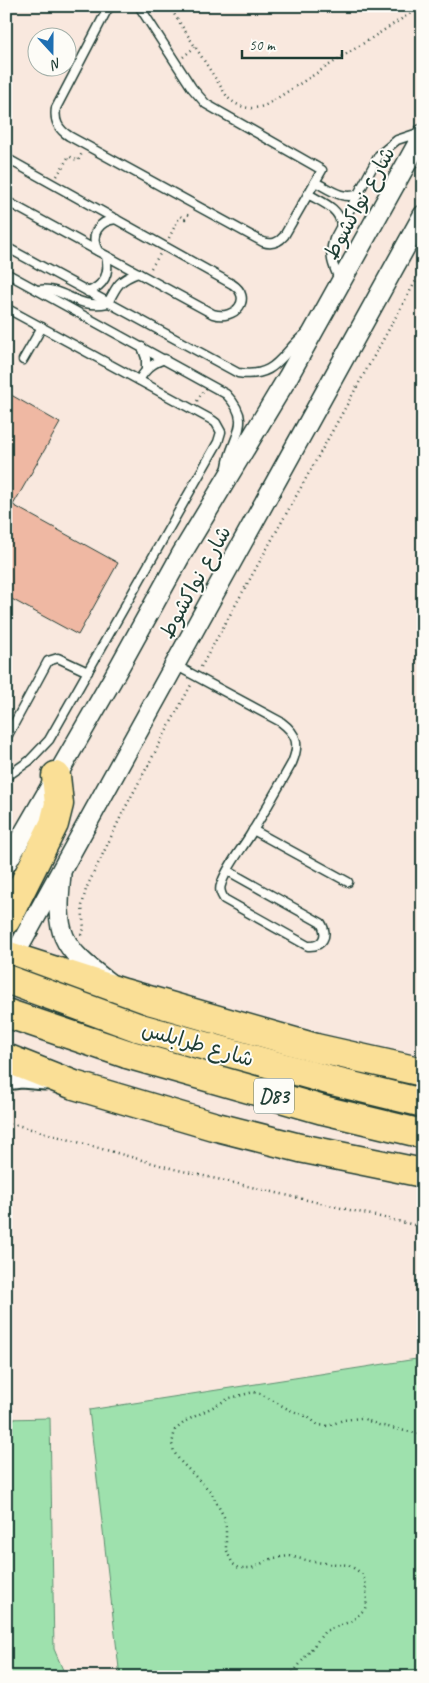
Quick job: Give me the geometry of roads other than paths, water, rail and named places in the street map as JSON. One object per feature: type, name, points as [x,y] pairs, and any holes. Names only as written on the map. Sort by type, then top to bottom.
[{"type":"highway","points":[[6,920],[54,824],[59,804],[56,776]]},
{"type":"highway","points":[[8,965],[124,993],[316,1048],[423,1072]]},
{"type":"highway","name":"شارع طرابلس","points":[[8,965],[137,1027],[332,1081],[423,1103]]},
{"type":"highway","name":"شارع طرابلس","points":[[6,1013],[127,1054],[339,1114],[423,1134]]},
{"type":"highway","points":[[6,1058],[74,1085],[231,1130],[300,1148],[423,1173]]},
{"type":"street","name":"شارع نواكشوط","points":[[9,858],[112,680],[180,555],[258,430],[423,133]]},
{"type":"street","name":"شارع نواكشوط","points":[[8,965],[423,215]]},
{"type":"street","points":[[61,868],[58,910],[61,928],[68,944],[82,962],[124,993]]},
{"type":"street","points":[[6,1082],[28,1080],[74,1085]]},
{"type":"lane","points":[[111,6],[107,10],[56,108],[56,122],[59,128],[86,145],[269,244],[275,243],[284,236],[322,170],[206,104],[192,88],[139,6]]},
{"type":"lane","points":[[341,283],[330,253],[334,239],[379,155],[397,140],[423,133]]},
{"type":"lane","points":[[6,158],[238,287],[242,299],[240,305],[231,314],[219,316],[6,201]]},
{"type":"lane","points":[[315,182],[343,196],[348,197],[359,194]]},
{"type":"lane","points":[[308,194],[337,212],[341,226]]},
{"type":"lane","points":[[99,252],[95,245],[94,237],[96,230],[108,220],[116,219]]},
{"type":"lane","points":[[6,247],[238,373],[260,374],[271,369],[280,362],[300,337],[318,324]]},
{"type":"lane","points":[[88,292],[95,289],[105,278],[108,271],[106,256]]},
{"type":"lane","points":[[6,273],[226,394],[234,402],[239,413],[240,424],[238,435],[227,463],[226,481]]},
{"type":"lane","points":[[38,290],[45,289],[57,292],[83,304],[100,305],[108,303],[119,283],[124,278],[138,273]]},
{"type":"lane","points":[[6,308],[216,423],[221,432],[220,437],[49,740],[30,761],[6,777]]},
{"type":"lane","points":[[23,360],[42,327]]},
{"type":"lane","points":[[142,347],[146,358],[146,369]]},
{"type":"lane","points":[[139,380],[146,369],[164,360]]},
{"type":"lane","points":[[8,735],[48,661],[58,658],[88,672]]},
{"type":"lane","points":[[174,666],[281,722],[290,728],[296,739],[297,751],[292,762],[228,871],[220,886],[220,893],[224,899],[308,946],[322,943],[325,929],[321,923],[228,871]]},
{"type":"lane","points":[[253,830],[348,882]]}]
